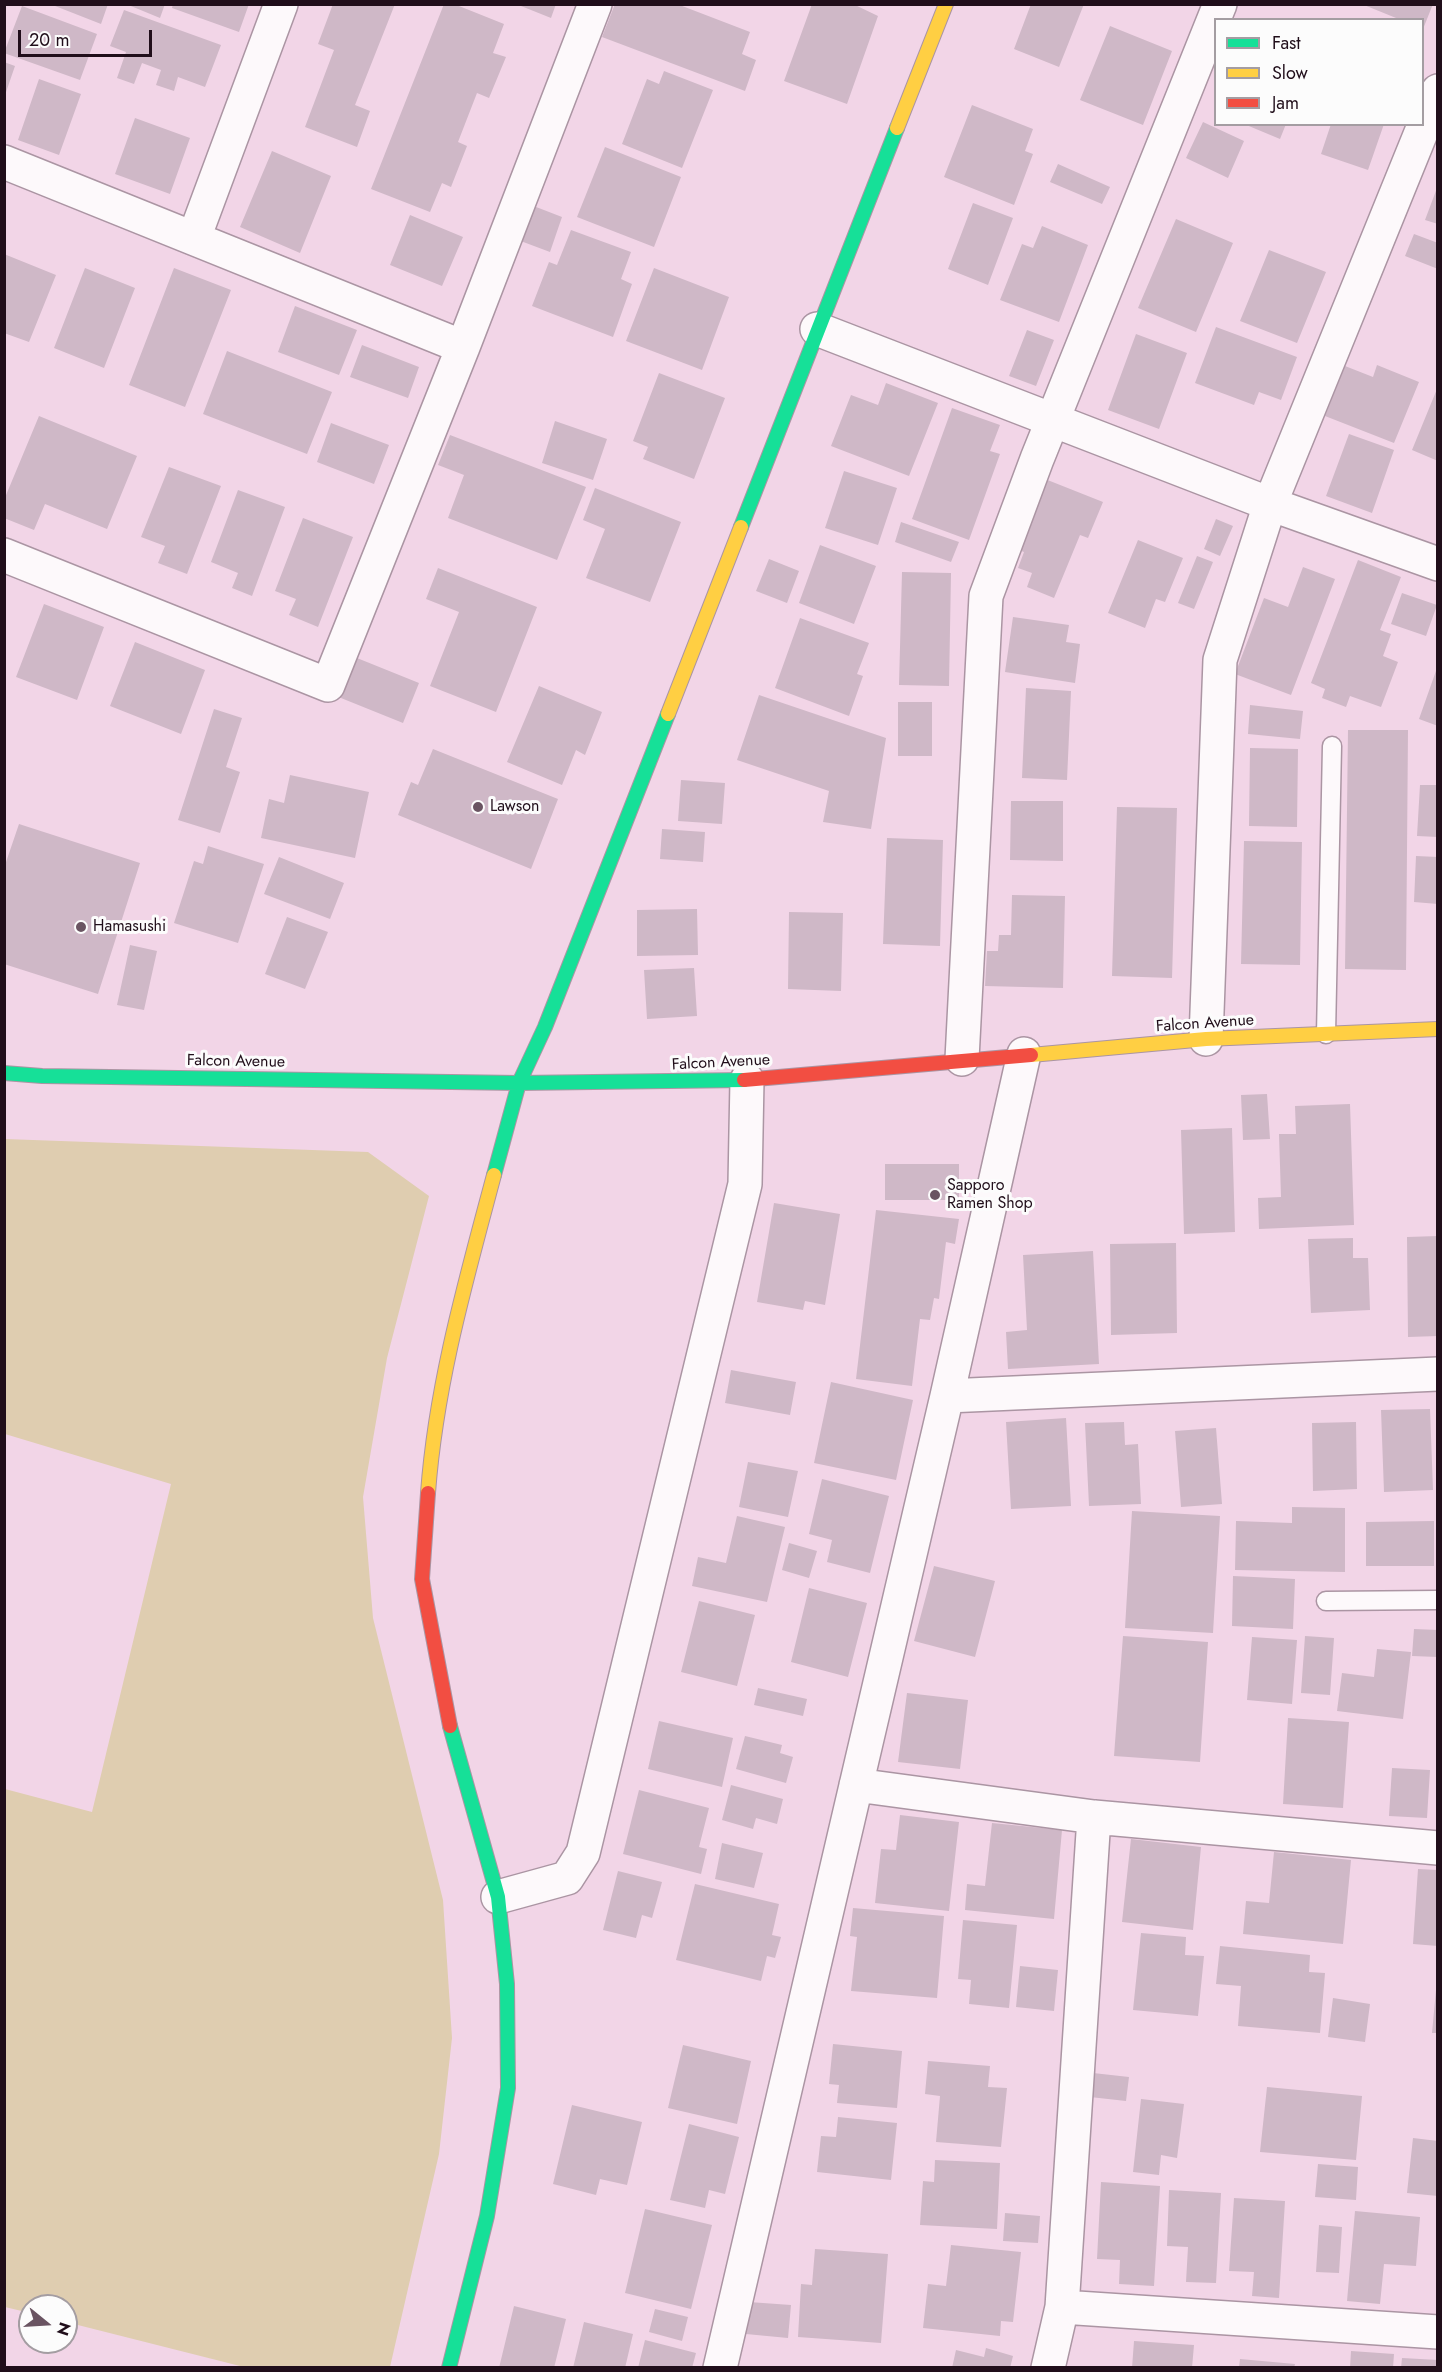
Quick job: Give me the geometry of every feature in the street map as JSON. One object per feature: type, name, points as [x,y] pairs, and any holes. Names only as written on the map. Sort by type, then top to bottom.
[{"type":"street","points":[[194,238],[282,4]]},
{"type":"street","points":[[4,555],[328,685],[463,347],[595,4]]},
{"type":"street","points":[[449,2367],[487,2216],[508,2088],[507,1984],[498,1897],[445,1710],[422,1579],[432,1436],[458,1309],[519,1083],[545,1027],[946,4]]},
{"type":"street","points":[[1214,18],[1220,4]]},
{"type":"street","points":[[962,1059],[986,596],[1053,421],[1214,19]]},
{"type":"street","points":[[1424,123],[1437,91]]},
{"type":"street","points":[[1206,1039],[1220,660],[1270,504],[1423,126]]},
{"type":"street","points":[[4,162],[463,347]]},
{"type":"street","points":[[817,329],[1270,504],[1437,564]]},
{"type":"street","name":"Falcon Avenue","points":[[4,1073],[42,1076],[519,1083],[747,1080],[1206,1039],[1437,1029]]},
{"type":"street","points":[[720,2367],[947,1396],[1024,1054]]},
{"type":"street","points":[[498,1897],[567,1878],[583,1853],[745,1184],[747,1080]]},
{"type":"street","points":[[947,1396],[1437,1374]]},
{"type":"street","points":[[856,1785],[1094,1816],[1437,1848]]},
{"type":"street","points":[[1048,2367],[1062,2307],[1094,1816]]},
{"type":"street","points":[[1062,2307],[1437,2332]]},
{"type":"lane","points":[[1326,1034],[1332,746]]},
{"type":"lane","points":[[1326,1602],[1437,1600]]},
{"type":"shaded area","points":[[5,1139],[368,1152],[429,1196],[387,1358],[363,1497],[373,1618],[443,1900],[452,2038],[439,2154],[390,2367],[244,2367],[78,2325],[78,2294],[18,2294],[18,2310],[5,2307],[5,1789],[92,1812],[171,1484],[5,1434]]},
{"type":"building","points":[[50,4],[108,4],[101,24]]},
{"type":"building","points":[[126,4],[165,4],[160,18]]},
{"type":"building","points":[[173,4],[249,4],[239,32],[172,8]]},
{"type":"building","points":[[333,4],[395,4],[355,105],[370,111],[357,147],[305,127],[334,50],[318,44]]},
{"type":"building","points":[[444,4],[454,4],[504,24],[493,53],[506,57],[489,98],[477,93],[458,142],[467,146],[451,187],[442,183],[430,212],[371,189]]},
{"type":"building","points":[[516,4],[556,4],[551,18]]},
{"type":"building","points":[[615,4],[677,4],[750,32],[742,54],[756,60],[745,91],[602,37]]},
{"type":"building","points":[[812,4],[853,4],[878,16],[847,104],[784,81]]},
{"type":"building","points":[[1031,4],[1084,4],[1059,67],[1014,49]]},
{"type":"building","points":[[1433,4],[1424,26],[1424,18],[1396,18],[1364,5]]},
{"type":"building","points":[[22,6],[97,34],[80,80],[4,53]]},
{"type":"building","points":[[124,10],[221,45],[205,87],[178,77],[174,91],[156,85],[161,70],[142,63],[134,84],[117,78],[126,52],[110,46]]},
{"type":"building","points":[[1110,26],[1172,51],[1143,125],[1080,100]]},
{"type":"building","points":[[4,62],[15,66],[5,95],[4,95]]},
{"type":"building","points":[[664,71],[713,90],[682,168],[622,144],[647,79],[659,84]]},
{"type":"building","points":[[39,79],[81,94],[59,155],[18,140]]},
{"type":"building","points":[[972,105],[1033,129],[1025,151],[1033,154],[1014,205],[944,177]]},
{"type":"building","points":[[135,118],[190,138],[170,194],[115,174]]},
{"type":"building","points":[[1203,122],[1244,141],[1228,178],[1186,158]]},
{"type":"building","points":[[1249,126],[1285,126],[1280,139]]},
{"type":"building","points":[[1330,126],[1383,126],[1368,170],[1321,154]]},
{"type":"building","points":[[605,147],[681,177],[654,247],[577,217]]},
{"type":"building","points":[[272,151],[331,176],[300,253],[240,227]]},
{"type":"building","points":[[1058,164],[1110,187],[1102,204],[1050,182]]},
{"type":"building","points":[[1438,188],[1438,224],[1425,220]]},
{"type":"building","points":[[973,203],[1013,218],[988,285],[948,269]]},
{"type":"building","points":[[531,205],[562,217],[550,252],[518,240]]},
{"type":"building","points":[[410,215],[463,237],[442,286],[390,265]]},
{"type":"building","points":[[1176,219],[1233,243],[1196,332],[1138,308]]},
{"type":"building","points":[[1042,226],[1088,245],[1059,322],[1000,300],[1022,244],[1033,248]]},
{"type":"building","points":[[571,230],[631,252],[621,279],[632,284],[613,337],[532,306],[549,262],[557,265]]},
{"type":"building","points":[[1414,234],[1438,243],[1438,269],[1405,256]]},
{"type":"building","points":[[1269,250],[1326,272],[1297,343],[1240,321]]},
{"type":"building","points":[[4,254],[56,275],[29,342],[4,333]]},
{"type":"building","points":[[85,268],[135,288],[104,368],[54,348]]},
{"type":"building","points":[[174,268],[231,290],[185,407],[129,385]]},
{"type":"building","points":[[654,268],[729,297],[702,370],[626,341]]},
{"type":"building","points":[[295,306],[357,330],[339,375],[278,352]]},
{"type":"building","points":[[1216,327],[1297,357],[1281,400],[1259,392],[1254,405],[1195,383]]},
{"type":"building","points":[[1027,330],[1054,340],[1036,386],[1009,376]]},
{"type":"building","points":[[1136,334],[1187,353],[1159,429],[1108,410]]},
{"type":"building","points":[[362,345],[419,367],[408,398],[350,377]]},
{"type":"building","points":[[227,351],[332,392],[307,454],[203,414]]},
{"type":"building","points":[[1377,365],[1419,382],[1394,443],[1325,416],[1345,366],[1373,377]]},
{"type":"building","points":[[659,373],[725,398],[694,479],[643,459],[648,447],[633,441]]},
{"type":"building","points":[[886,383],[938,403],[909,476],[831,446],[851,395],[878,405]]},
{"type":"building","points":[[1438,389],[1438,461],[1412,450]]},
{"type":"building","points":[[952,408],[1000,425],[990,451],[1000,454],[969,540],[912,519]]},
{"type":"building","points":[[39,416],[137,456],[107,529],[45,504],[34,530],[4,518],[4,500]]},
{"type":"building","points":[[555,421],[607,439],[593,480],[542,463]]},
{"type":"building","points":[[331,423],[389,445],[374,484],[317,462]]},
{"type":"building","points":[[1349,434],[1394,450],[1372,513],[1326,496]]},
{"type":"building","points":[[450,435],[586,487],[557,560],[448,518],[464,475],[438,465]]},
{"type":"building","points":[[169,467],[221,486],[187,574],[158,563],[165,546],[141,537]]},
{"type":"building","points":[[844,471],[897,488],[878,545],[825,528]]},
{"type":"building","points":[[1045,479],[1103,502],[1088,538],[1080,535],[1054,598],[1027,587],[1032,573],[1018,568],[1024,552],[1016,549]]},
{"type":"building","points":[[595,488],[681,522],[650,602],[586,578],[605,529],[583,520]]},
{"type":"building","points":[[238,490],[285,507],[252,596],[232,588],[238,573],[211,562]]},
{"type":"building","points":[[303,518],[353,537],[318,627],[289,615],[296,599],[275,591]]},
{"type":"building","points":[[1216,519],[1233,526],[1220,556],[1204,549]]},
{"type":"building","points":[[901,522],[959,542],[951,562],[895,542]]},
{"type":"building","points":[[1138,540],[1183,558],[1165,602],[1156,599],[1145,628],[1108,613]]},
{"type":"building","points":[[820,545],[876,566],[854,624],[799,603]]},
{"type":"building","points":[[1197,556],[1213,562],[1194,609],[1178,603]]},
{"type":"building","points":[[769,559],[799,571],[787,603],[756,591]]},
{"type":"building","points":[[1358,560],[1401,577],[1380,630],[1391,634],[1383,656],[1398,662],[1381,707],[1350,696],[1346,707],[1322,698],[1325,689],[1311,683]]},
{"type":"building","points":[[1303,567],[1335,579],[1291,695],[1235,674],[1264,598],[1288,607]]},
{"type":"building","points":[[438,568],[537,607],[496,712],[430,686],[459,612],[426,599]]},
{"type":"building","points":[[902,572],[951,573],[949,686],[899,685]]},
{"type":"building","points":[[1402,593],[1437,605],[1426,636],[1391,624]]},
{"type":"building","points":[[44,604],[104,627],[77,700],[16,677]]},
{"type":"building","points":[[1013,617],[1069,625],[1066,642],[1080,644],[1075,683],[1005,672]]},
{"type":"building","points":[[800,618],[869,643],[857,674],[863,676],[849,716],[775,688]]},
{"type":"building","points":[[135,642],[205,670],[181,734],[110,706]]},
{"type":"building","points":[[352,656],[419,683],[403,723],[336,696]]},
{"type":"building","points":[[1438,668],[1438,726],[1419,719]]},
{"type":"building","points":[[539,686],[602,712],[585,755],[576,750],[562,785],[507,762]]},
{"type":"building","points":[[1026,688],[1071,691],[1067,780],[1022,778]]},
{"type":"building","points":[[759,695],[886,738],[871,829],[823,822],[829,791],[737,760]]},
{"type":"building","points":[[898,702],[932,702],[932,756],[898,756]]},
{"type":"building","points":[[1250,705],[1303,711],[1300,739],[1248,734]]},
{"type":"building","points":[[214,709],[242,718],[226,767],[240,772],[220,833],[178,820]]},
{"type":"building","points":[[1348,730],[1408,730],[1406,970],[1345,969]]},
{"type":"building","points":[[1250,748],[1298,749],[1297,827],[1249,826]]},
{"type":"building","name":"Lawson","points":[[433,749],[558,799],[531,869],[398,815],[411,782],[418,785]]},
{"type":"building","points":[[290,775],[369,792],[355,858],[261,838],[269,799],[284,803]]},
{"type":"building","points":[[681,780],[725,783],[722,824],[678,821]]},
{"type":"building","points":[[1420,785],[1438,785],[1438,837],[1417,836]]},
{"type":"building","points":[[1011,801],[1063,801],[1063,861],[1010,860]]},
{"type":"building","points":[[1117,807],[1177,808],[1172,978],[1112,976]]},
{"type":"building","points":[[19,824],[140,863],[98,994],[4,964],[4,868]]},
{"type":"building","points":[[662,829],[705,832],[703,862],[660,859]]},
{"type":"building","points":[[887,838],[943,840],[940,946],[883,944]]},
{"type":"building","points":[[1244,841],[1302,842],[1300,965],[1241,964]]},
{"type":"building","points":[[208,846],[264,864],[238,943],[174,923],[194,861],[203,864]]},
{"type":"building","points":[[1416,856],[1438,857],[1438,904],[1414,902]]},
{"type":"building","points":[[279,857],[344,883],[330,919],[264,894]]},
{"type":"building","points":[[1012,895],[1065,896],[1063,988],[985,986],[987,951],[998,951],[999,935],[1011,935]]},
{"type":"building","points":[[697,909],[698,955],[637,956],[637,910]]},
{"type":"building","points":[[789,912],[843,913],[841,991],[788,989]]},
{"type":"building","points":[[287,917],[328,932],[305,989],[265,974]]},
{"type":"building","points":[[130,945],[157,951],[144,1010],[117,1005]]},
{"type":"building","points":[[694,968],[697,1016],[647,1019],[644,970]]},
{"type":"building","points":[[1267,1094],[1270,1139],[1243,1140],[1241,1095]]},
{"type":"building","points":[[1350,1104],[1354,1225],[1259,1229],[1258,1198],[1281,1197],[1279,1134],[1296,1134],[1295,1106]]},
{"type":"building","points":[[1232,1128],[1235,1232],[1184,1234],[1181,1130]]},
{"type":"building","points":[[885,1164],[959,1164],[959,1200],[885,1200]]},
{"type":"building","points":[[774,1203],[840,1214],[825,1305],[805,1301],[803,1310],[757,1302]]},
{"type":"building","points":[[876,1210],[959,1219],[955,1244],[946,1242],[939,1299],[934,1298],[930,1320],[920,1319],[912,1386],[856,1379]]},
{"type":"building","points":[[1438,1236],[1438,1336],[1408,1337],[1407,1237]]},
{"type":"building","points":[[1353,1238],[1353,1258],[1368,1258],[1370,1310],[1311,1313],[1308,1239]]},
{"type":"building","points":[[1176,1243],[1177,1333],[1111,1335],[1110,1244]]},
{"type":"building","points":[[1093,1251],[1099,1364],[1008,1369],[1006,1332],[1027,1330],[1023,1255]]},
{"type":"building","points":[[731,1370],[796,1382],[790,1415],[725,1403]]},
{"type":"building","points":[[831,1382],[913,1400],[896,1480],[814,1463]]},
{"type":"building","points":[[1430,1409],[1433,1490],[1384,1492],[1381,1410]]},
{"type":"building","points":[[1066,1418],[1071,1506],[1011,1509],[1006,1422]]},
{"type":"building","points":[[1124,1422],[1125,1445],[1138,1444],[1141,1504],[1089,1506],[1085,1423]]},
{"type":"building","points":[[1356,1422],[1357,1489],[1313,1491],[1312,1423]]},
{"type":"building","points":[[1216,1428],[1222,1504],[1181,1507],[1175,1431]]},
{"type":"building","points":[[748,1462],[798,1471],[788,1517],[739,1507]]},
{"type":"building","points":[[822,1479],[889,1496],[870,1573],[827,1562],[832,1540],[809,1534]]},
{"type":"building","points":[[1292,1507],[1345,1508],[1345,1572],[1235,1570],[1236,1521],[1292,1523]]},
{"type":"building","points":[[1132,1511],[1220,1516],[1213,1633],[1125,1628]]},
{"type":"building","points":[[737,1516],[785,1527],[767,1602],[692,1586],[698,1557],[726,1563]]},
{"type":"building","points":[[1434,1521],[1434,1566],[1366,1566],[1366,1522]]},
{"type":"building","points":[[789,1543],[817,1551],[809,1578],[782,1570]]},
{"type":"building","points":[[934,1566],[995,1581],[975,1657],[914,1641]]},
{"type":"building","points":[[1233,1576],[1295,1579],[1293,1629],[1232,1626]]},
{"type":"building","points":[[809,1588],[867,1603],[848,1677],[791,1662]]},
{"type":"building","points":[[699,1601],[755,1615],[737,1686],[681,1672]]},
{"type":"building","points":[[1414,1629],[1438,1630],[1438,1657],[1412,1656]]},
{"type":"building","points":[[1123,1636],[1208,1642],[1200,1762],[1114,1756]]},
{"type":"building","points":[[1305,1636],[1334,1638],[1330,1695],[1301,1693]]},
{"type":"building","points":[[1252,1637],[1297,1640],[1292,1704],[1247,1700]]},
{"type":"building","points":[[1377,1649],[1411,1652],[1403,1719],[1337,1711],[1342,1673],[1374,1677]]},
{"type":"building","points":[[758,1688],[807,1699],[803,1716],[754,1705]]},
{"type":"building","points":[[907,1693],[968,1700],[960,1769],[898,1762]]},
{"type":"building","points":[[1288,1718],[1349,1722],[1343,1808],[1283,1804]]},
{"type":"building","points":[[659,1721],[733,1738],[722,1787],[648,1769]]},
{"type":"building","points":[[745,1736],[782,1745],[780,1753],[793,1757],[786,1783],[736,1769]]},
{"type":"building","points":[[1392,1768],[1430,1770],[1427,1818],[1389,1816]]},
{"type":"building","points":[[731,1785],[783,1799],[777,1824],[756,1818],[753,1829],[722,1820]]},
{"type":"building","points":[[639,1790],[709,1808],[699,1847],[707,1849],[701,1874],[623,1854]]},
{"type":"building","points":[[900,1815],[959,1822],[949,1911],[875,1903],[881,1849],[896,1850]]},
{"type":"building","points":[[992,1823],[1062,1830],[1054,1919],[965,1910],[967,1884],[985,1886]]},
{"type":"building","points":[[1131,1839],[1201,1847],[1193,1930],[1122,1922]]},
{"type":"building","points":[[722,1843],[763,1853],[754,1888],[715,1879]]},
{"type":"building","points":[[1274,1852],[1351,1860],[1343,1944],[1243,1934],[1246,1901],[1269,1903]]},
{"type":"building","points":[[1418,1869],[1438,1870],[1438,1946],[1413,1944]]},
{"type":"building","points":[[618,1871],[662,1882],[652,1918],[642,1915],[636,1938],[603,1930]]},
{"type":"building","points":[[695,1884],[779,1904],[772,1935],[781,1937],[775,1958],[767,1956],[761,1981],[676,1960]]},
{"type":"building","points":[[853,1908],[944,1916],[937,1998],[851,1991],[857,1937],[850,1936]]},
{"type":"building","points":[[963,1920],[1017,1925],[1009,2008],[969,2004],[971,1980],[958,1979]]},
{"type":"building","points":[[1141,1933],[1186,1937],[1185,1955],[1204,1956],[1198,2016],[1133,2010]]},
{"type":"building","points":[[1220,1946],[1310,1955],[1309,1972],[1325,1973],[1320,2033],[1238,2026],[1241,1986],[1216,1984]]},
{"type":"building","points":[[1020,1966],[1058,1970],[1054,2011],[1016,2007]]},
{"type":"building","points":[[1436,1990],[1438,1990],[1438,2033],[1432,2033]]},
{"type":"building","points":[[1333,1998],[1370,2004],[1365,2042],[1328,2037]]},
{"type":"building","points":[[833,2044],[902,2051],[897,2108],[837,2103],[839,2085],[829,2084]]},
{"type":"building","points":[[683,2045],[751,2061],[737,2124],[668,2108]]},
{"type":"building","points":[[928,2061],[990,2066],[988,2087],[1007,2088],[1001,2147],[936,2142],[940,2096],[925,2094]]},
{"type":"building","points":[[1093,2073],[1129,2077],[1126,2101],[1090,2097]]},
{"type":"building","points":[[1267,2087],[1362,2096],[1356,2160],[1260,2152]]},
{"type":"building","points":[[1141,2099],[1184,2104],[1177,2158],[1161,2155],[1159,2175],[1133,2172]]},
{"type":"building","points":[[572,2105],[642,2122],[627,2185],[600,2179],[596,2195],[553,2184]]},
{"type":"building","points":[[838,2117],[897,2123],[891,2180],[817,2172],[821,2136],[836,2137]]},
{"type":"building","points":[[689,2124],[739,2137],[725,2194],[709,2190],[705,2208],[670,2200]]},
{"type":"building","points":[[1413,2138],[1438,2141],[1438,2196],[1407,2193]]},
{"type":"building","points":[[935,2160],[1000,2163],[997,2229],[920,2225],[923,2181],[934,2182]]},
{"type":"building","points":[[1318,2164],[1358,2167],[1356,2200],[1315,2197]]},
{"type":"building","points":[[1101,2182],[1160,2186],[1154,2286],[1119,2284],[1120,2260],[1097,2259]]},
{"type":"building","points":[[1169,2190],[1221,2193],[1216,2283],[1186,2282],[1188,2247],[1167,2246]]},
{"type":"building","points":[[1234,2198],[1285,2201],[1279,2298],[1252,2296],[1254,2272],[1229,2271]]},
{"type":"building","points":[[645,2209],[712,2225],[691,2309],[625,2293]]},
{"type":"building","points":[[1355,2211],[1420,2217],[1416,2266],[1384,2264],[1380,2304],[1347,2301]]},
{"type":"building","points":[[1005,2213],[1040,2216],[1038,2243],[1003,2241]]},
{"type":"building","points":[[1319,2225],[1342,2227],[1339,2273],[1316,2272]]},
{"type":"building","points":[[951,2245],[1021,2252],[1013,2322],[1001,2321],[1000,2336],[923,2328],[928,2284],[946,2286]]},
{"type":"building","points":[[815,2249],[888,2254],[881,2343],[798,2337],[801,2284],[812,2285]]},
{"type":"building","points":[[749,2302],[791,2305],[788,2338],[746,2334]]},
{"type":"building","points":[[514,2306],[566,2319],[554,2368],[499,2368]]},
{"type":"building","points":[[655,2309],[688,2317],[682,2341],[649,2332]]},
{"type":"building","points":[[584,2322],[633,2334],[625,2368],[573,2368]]},
{"type":"building","points":[[645,2340],[696,2353],[692,2368],[638,2368]]},
{"type":"building","points":[[1134,2341],[1194,2345],[1192,2368],[1132,2368]]},
{"type":"building","points":[[986,2348],[1013,2356],[1010,2368],[952,2368],[956,2350],[984,2357]]},
{"type":"building","points":[[1351,2351],[1394,2354],[1393,2368],[1350,2368]]},
{"type":"building","points":[[1402,2358],[1438,2360],[1438,2368],[1401,2368]]},
{"type":"building","points":[[1240,2359],[1295,2364],[1294,2368],[1239,2368]]},
{"type":"traffic: fast","points":[[741,527],[897,128]]},
{"type":"traffic: fast","points":[[494,1175],[519,1083],[545,1027],[668,714]]},
{"type":"traffic: fast","points":[[4,1073],[42,1076],[519,1083],[744,1080]]},
{"type":"traffic: fast","points":[[449,2368],[487,2216],[508,2088],[507,1984],[498,1897],[450,1726]]},
{"type":"traffic: slow","points":[[897,128],[946,4]]},
{"type":"traffic: slow","points":[[668,714],[741,527]]},
{"type":"traffic: slow","points":[[1031,1055],[1206,1039],[1438,1029]]},
{"type":"traffic: slow","points":[[428,1493],[445,1372],[494,1175]]},
{"type":"traffic: jam","points":[[744,1080],[1031,1055]]},
{"type":"traffic: jam","points":[[428,1493],[422,1579],[450,1726]]},
{"type":"place","name":"Lawson","points":[[478,807]]},
{"type":"place","name":"Hamasushi","points":[[81,927]]},
{"type":"place","name":"Sapporo Ramen Shop","points":[[935,1195]]}]
